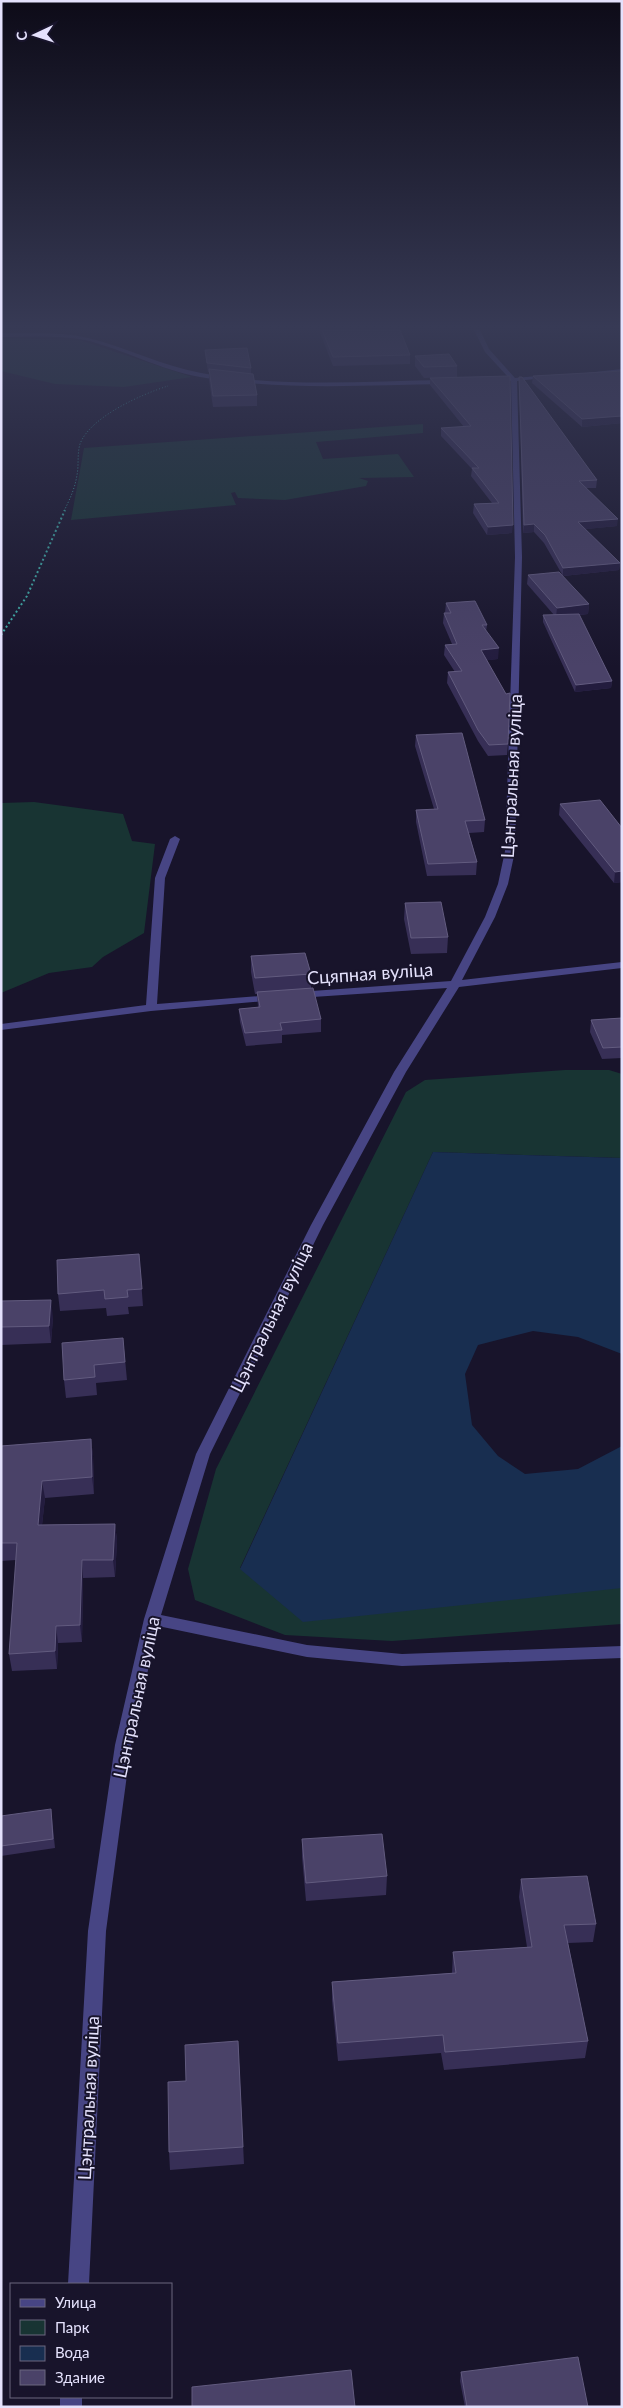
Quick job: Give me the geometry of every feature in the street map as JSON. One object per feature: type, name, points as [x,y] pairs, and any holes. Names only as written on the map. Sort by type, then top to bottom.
[{"type":"street","name":"Цэнтральная вуліца","points":[[78,2283],[97,1932],[122,1745],[152,1619],[203,1454],[326,1208],[400,1072],[455,984],[490,917],[503,884],[510,851],[519,597],[517,442]]},
{"type":"street","points":[[151,1008],[154,939],[160,878],[175,839]]},
{"type":"street","name":"Сцяпная вуліца","points":[[1,1027],[151,1008],[455,984],[622,965]]},
{"type":"street","points":[[152,1619],[307,1651],[402,1660],[622,1652]]},
{"type":"path","points":[[1,635],[18,617],[46,556],[76,481],[80,442]]},
{"type":"green space","points":[[163,442],[316,442],[323,459],[398,454],[414,477],[359,478],[368,481],[366,486],[285,500],[238,498],[235,492],[231,493],[236,505],[71,520],[84,448]]},
{"type":"green space","points":[[34,802],[123,814],[132,841],[155,844],[144,933],[103,957],[92,967],[49,973],[1,993],[1,803]]},
{"type":"green space","points":[[565,1070],[609,1070],[622,1074],[622,1158],[433,1152],[240,1568],[622,1588],[622,1624],[392,1641],[285,1635],[195,1600],[188,1569],[216,1469],[406,1092],[425,1080]]},
{"type":"water","points":[[433,1152],[622,1158],[622,1354],[578,1337],[533,1331],[478,1345],[465,1374],[472,1425],[498,1456],[525,1474],[578,1469],[622,1446],[622,1588],[303,1622],[240,1569]]},
{"type":"building","points":[[455,442],[511,442],[513,525],[488,527],[474,504],[499,503],[472,468],[479,468]]},
{"type":"building","points":[[521,442],[570,442],[597,480],[579,481],[618,519],[578,522],[620,563],[563,568],[545,535],[534,524],[524,525]]},
{"type":"building","points":[[559,572],[589,604],[557,608],[528,575]]},
{"type":"building","points":[[475,601],[487,625],[482,625],[499,648],[481,650],[506,694],[510,693],[508,744],[489,745],[478,730],[448,672],[462,671],[445,645],[457,644],[444,613],[451,613],[446,603]]},
{"type":"building","points":[[579,614],[612,681],[576,685],[543,615]]},
{"type":"building","points":[[462,733],[485,820],[465,821],[477,862],[428,864],[416,810],[438,809],[416,735]]},
{"type":"building","points":[[600,800],[622,828],[622,871],[615,872],[560,804]]},
{"type":"building","points":[[441,902],[448,937],[411,938],[405,903]]},
{"type":"building","points":[[305,953],[311,974],[255,978],[251,956]]},
{"type":"building","points":[[313,988],[321,1019],[280,1023],[282,1030],[245,1033],[239,1009],[260,1007],[257,992]]},
{"type":"building","points":[[622,1018],[622,1047],[603,1048],[591,1020]]},
{"type":"building","points":[[139,1254],[142,1289],[127,1290],[128,1297],[105,1299],[104,1290],[58,1294],[57,1260]]},
{"type":"building","points":[[51,1300],[49,1326],[1,1327],[1,1301]]},
{"type":"building","points":[[123,1338],[125,1362],[94,1365],[95,1377],[64,1380],[62,1343]]},
{"type":"building","points":[[91,1439],[92,1477],[42,1481],[38,1525],[115,1524],[113,1560],[82,1560],[80,1625],[56,1626],[55,1651],[9,1654],[17,1543],[1,1543],[1,1446]]},
{"type":"building","points":[[51,1809],[53,1839],[1,1846],[1,1816]]},
{"type":"building","points":[[382,1834],[387,1876],[306,1883],[302,1839]]},
{"type":"building","points":[[587,1876],[596,1924],[564,1925],[588,2041],[445,2052],[443,2035],[338,2043],[332,1982],[456,1973],[453,1952],[532,1947],[521,1879]]},
{"type":"building","points":[[238,2041],[243,2147],[169,2152],[168,2082],[186,2081],[185,2045]]},
{"type":"building","points":[[578,2357],[588,2407],[467,2407],[461,2372]]},
{"type":"building","points":[[351,2370],[355,2407],[192,2407],[192,2387]]}]
